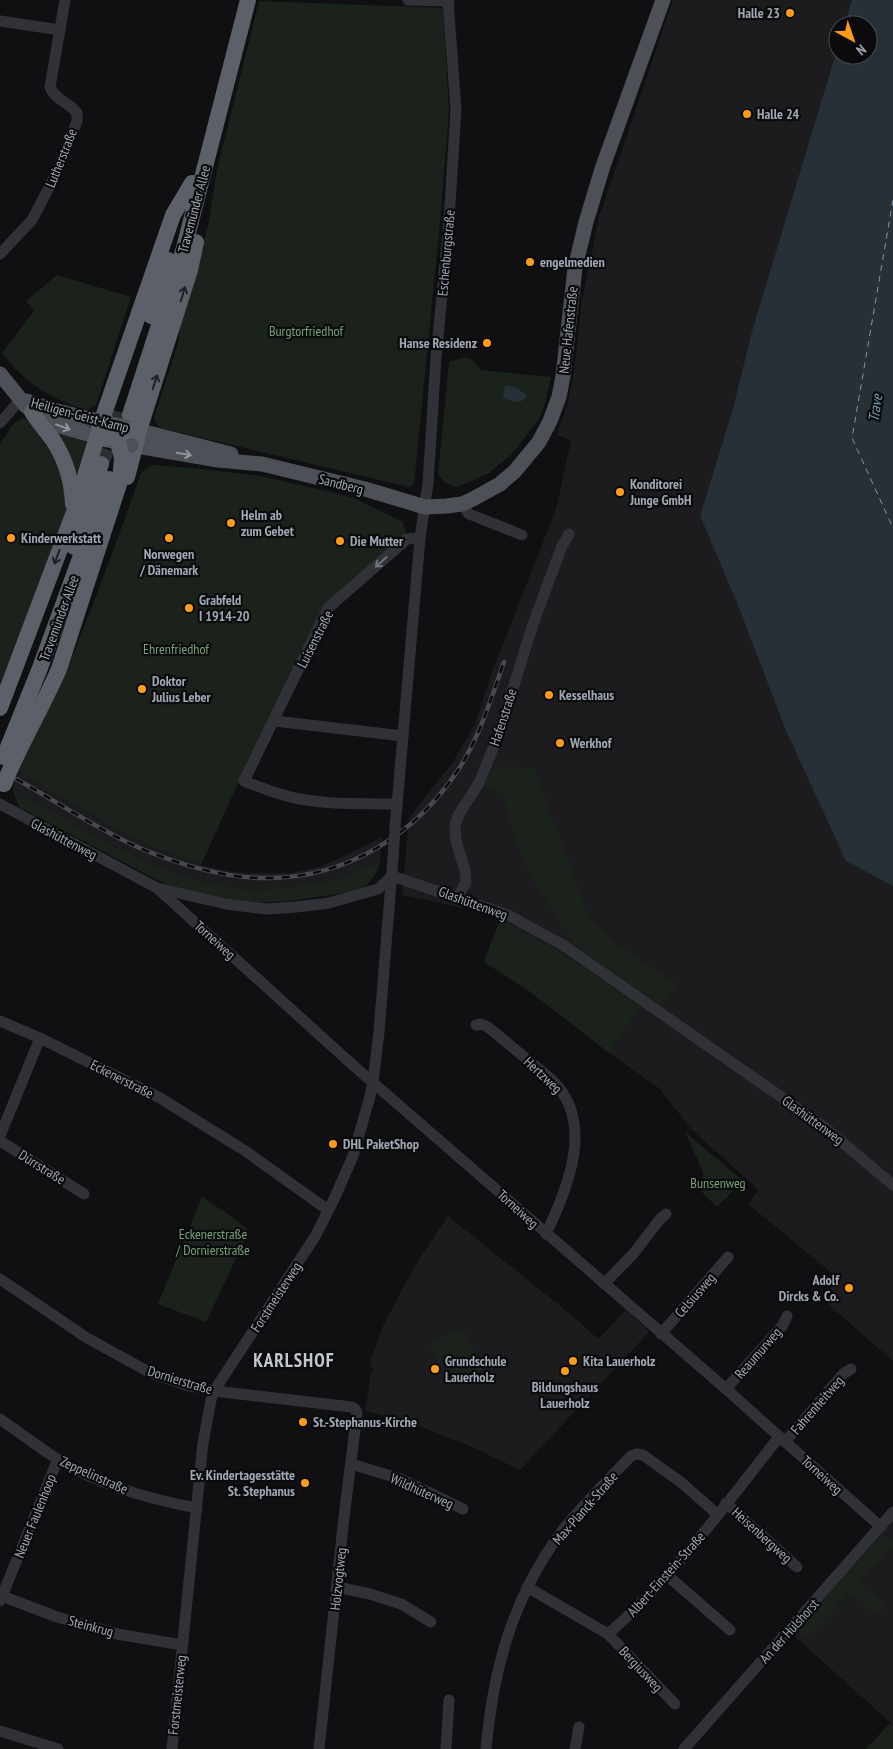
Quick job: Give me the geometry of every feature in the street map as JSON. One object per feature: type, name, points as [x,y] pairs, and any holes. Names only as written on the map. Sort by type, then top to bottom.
[{"type":"highway","name":"Travemünder Allee","points":[[196,184],[238,0]]},
{"type":"highway","name":"Travemünder Allee","points":[[196,184],[248,0]]},
{"type":"highway","points":[[2,700],[74,512],[117,437],[190,270],[201,221],[196,184]]},
{"type":"highway","points":[[2,789],[16,754],[48,693],[68,644],[120,481],[122,471],[117,437],[173,215],[196,184]]},
{"type":"highway","points":[[32,412],[53,440],[62,456],[69,475],[74,512]]},
{"type":"highway","name":"Travemünder Allee","points":[[0,766],[5,740],[47,650],[117,437]]},
{"type":"highway","points":[[5,740],[33,706],[68,644]]},
{"type":"main road","name":"Neue Hafenstraße","points":[[425,507],[462,504],[500,484],[516,471],[539,442],[550,420],[559,397],[563,376],[575,268],[586,222],[603,166],[663,0]]},
{"type":"main road","name":"Heiligen-Geist-Kamp","points":[[0,374],[32,412],[60,426],[117,437]]},
{"type":"main road","name":"Heiligen-Geist-Kamp","points":[[21,399],[53,410],[117,437]]},
{"type":"main road","name":"Sandberg","points":[[117,437],[218,460],[256,463],[365,489],[425,507]]},
{"type":"street","name":"Lutherstraße","points":[[0,254],[32,220],[50,188],[77,121],[77,113],[73,107],[54,94],[50,86],[65,0]]},
{"type":"street","points":[[408,0],[448,1]]},
{"type":"street","name":"Eschenburgstraße","points":[[425,507],[449,221],[456,110],[448,1]]},
{"type":"street","points":[[0,21],[60,30]]},
{"type":"street","points":[[0,423],[21,399]]},
{"type":"street","points":[[462,504],[469,514],[522,535]]},
{"type":"street","points":[[392,876],[420,538],[425,507]]},
{"type":"street","name":"Hafenstraße","points":[[458,897],[466,882],[465,870],[456,841],[455,825],[459,814],[479,783],[498,736],[533,624],[562,546],[569,534]]},
{"type":"street","name":"Luisenstraße","points":[[397,804],[328,802],[300,799],[272,792],[244,781],[275,721],[328,608],[406,539],[420,538]]},
{"type":"street","points":[[275,721],[403,736]]},
{"type":"street","name":"Glashüttenweg","points":[[0,804],[157,888],[226,904],[267,908],[329,903],[378,889],[392,876],[508,915],[564,945],[823,1126],[893,1184]]},
{"type":"street","name":"Forstmeisterweg","points":[[172,1749],[203,1443],[211,1400],[214,1391],[301,1259],[328,1210],[353,1156],[373,1082],[392,876]]},
{"type":"street","name":"Torneiweg","points":[[157,888],[373,1082],[726,1389],[880,1527]]},
{"type":"street","name":"Eckenerstraße","points":[[0,1021],[40,1038],[160,1098],[241,1148],[328,1210]]},
{"type":"street","name":"Hertzweg","points":[[476,1025],[481,1024],[488,1027],[551,1079],[563,1092],[570,1107],[575,1142],[573,1160],[562,1200],[546,1234]]},
{"type":"street","points":[[0,1136],[40,1038]]},
{"type":"street","name":"Dürrstraße","points":[[0,1141],[84,1194]]},
{"type":"street","points":[[604,1284],[634,1253],[666,1214]]},
{"type":"street","name":"Celsiusweg","points":[[661,1334],[728,1257]]},
{"type":"street","name":"Dornierstraße","points":[[0,1279],[87,1338],[148,1372],[186,1385],[214,1391],[355,1408]]},
{"type":"street","name":"Reaumurweg","points":[[726,1389],[783,1325],[787,1316]]},
{"type":"street","name":"Fahrenheitweg","points":[[782,1440],[843,1374],[851,1369]]},
{"type":"street","name":"Holzvogtweg","points":[[319,1749],[357,1413],[355,1408]]},
{"type":"street","name":"Zeppelinstraße","points":[[0,1419],[58,1459],[109,1485],[158,1501],[197,1508]]},
{"type":"street","name":"Albert-Einstein-Straße","points":[[608,1634],[628,1617],[668,1576],[726,1503],[782,1440]]},
{"type":"street","name":"Max-Planck-Straße","points":[[486,1749],[493,1688],[508,1632],[527,1587],[559,1535],[631,1456],[643,1455],[718,1514]]},
{"type":"street","name":"Neuer Faulenhoop","points":[[1,1598],[58,1459]]},
{"type":"street","name":"Wildhüterweg","points":[[351,1464],[401,1479],[463,1509]]},
{"type":"street","name":"Heisenbergweg","points":[[726,1503],[797,1567]]},
{"type":"street","name":"An der Hülshorst","points":[[684,1749],[893,1512]]},
{"type":"street","points":[[668,1576],[730,1630]]},
{"type":"street","points":[[337,1587],[370,1594],[402,1604],[431,1622]]},
{"type":"street","points":[[527,1587],[608,1634]]},
{"type":"street","name":"Steinkrug","points":[[1,1598],[57,1617],[117,1634],[182,1645]]},
{"type":"street","name":"Bergiusweg","points":[[608,1634],[674,1704]]},
{"type":"street","points":[[446,1749],[449,1700]]},
{"type":"street","points":[[575,1749],[579,1727]]},
{"type":"street","points":[[0,1731],[58,1749]]},
{"type":"shaded area","points":[[673,0],[852,0],[847,15],[828,15],[828,65],[832,65],[752,331],[733,408],[700,516],[737,603],[786,731],[846,860],[893,886],[893,1361],[822,1299],[839,1279],[748,1204],[759,1190],[691,1129],[660,1089],[609,1053],[641,1006],[560,952],[500,919],[468,909],[402,895],[409,818],[453,762],[475,724],[492,672],[556,509],[571,440],[557,435],[568,402],[574,371],[582,300],[599,217]]},
{"type":"shaded area","points":[[19,772],[121,832],[165,852],[201,865],[247,873],[291,873],[319,867],[382,837],[380,863],[366,866],[342,878],[286,888],[239,889],[206,882],[157,867],[106,843],[12,788]]},
{"type":"shaded area","points":[[448,1216],[574,1317],[598,1339],[626,1310],[649,1332],[520,1470],[470,1446],[406,1421],[365,1411],[371,1373],[374,1371],[370,1364],[371,1359],[383,1326],[414,1267]]},
{"type":"shaded area","points":[[893,1511],[893,1725],[789,1631]]},
{"type":"green space","name":"Burgtorfriedhof","points":[[259,1],[443,8],[449,111],[414,484],[409,487],[161,428],[155,422],[154,417],[178,344],[180,326],[208,226],[217,170]]},
{"type":"green space","points":[[57,275],[131,297],[96,405],[89,409],[83,409],[48,394],[23,376],[2,353],[34,311],[26,301]]},
{"type":"green space","points":[[464,357],[474,361],[480,370],[551,377],[546,400],[539,419],[512,454],[489,473],[458,487],[446,483],[438,473],[449,362]]},
{"type":"green space","points":[[23,418],[32,423],[54,450],[68,507],[0,683],[0,444],[14,423]]},
{"type":"green space","points":[[52,430],[88,444],[76,492]]},
{"type":"green space","name":"Ehrenfriedhof","points":[[153,465],[260,476],[354,498],[403,522],[407,536],[325,606],[235,790],[201,865],[165,852],[121,832],[19,772],[71,660],[141,473]]},
{"type":"green space","points":[[495,766],[534,768],[589,917],[622,948],[677,985],[661,1006],[588,956],[573,941],[559,921],[530,876],[516,841],[503,795],[484,786]]},
{"type":"green space","points":[[12,788],[106,843],[157,867],[206,882],[239,889],[286,888],[342,878],[366,866],[380,863],[369,883],[361,888],[345,893],[277,902],[243,901],[212,896],[181,889],[157,880],[19,807]]},
{"type":"green space","points":[[500,919],[560,952],[641,1006],[609,1053],[529,991],[484,962]]},
{"type":"green space","name":"Bunsenweg","points":[[685,1132],[743,1181],[717,1207],[696,1186],[704,1174]]},
{"type":"green space","name":"Eckenerstraße / Dornierstraße","points":[[202,1197],[231,1216],[249,1231],[206,1322],[158,1304]]},
{"type":"green space","points":[[464,1328],[483,1369],[448,1385],[429,1344]]},
{"type":"green space","points":[[883,1534],[893,1542],[893,1546],[860,1582],[884,1604],[883,1611],[873,1613],[849,1592],[812,1633],[806,1636],[797,1630]]},
{"type":"green space","points":[[890,1723],[893,1725],[893,1749],[866,1749]]},
{"type":"water","name":"Trave","points":[[852,0],[893,0],[893,886],[846,861],[786,731],[737,603],[700,516],[733,408],[752,331],[832,65],[878,65],[878,15],[847,15]]},
{"type":"water","points":[[505,386],[517,388],[527,396],[519,402],[509,400],[503,397]]},
{"type":"ferry route","points":[[893,200],[852,438],[893,528]]},
{"type":"tunnel","points":[[101,464],[119,412]]},
{"type":"railway","points":[[16,779],[94,825],[142,849],[204,870],[254,878],[299,876],[326,870],[378,848],[422,814],[441,793],[458,770],[473,744],[504,662]]},
{"type":"place","name":"Halle 23","points":[[790,13]]},
{"type":"place","name":"Halle 24","points":[[747,114]]},
{"type":"place","name":"engelmedien","points":[[530,262]]},
{"type":"place","name":"Hanse Residenz","points":[[487,343]]},
{"type":"place","name":"Konditorei Junge GmbH","points":[[620,492]]},
{"type":"place","name":"Helm ab zum Gebet","points":[[231,523]]},
{"type":"place","name":"Kinderwerkstatt","points":[[11,538]]},
{"type":"place","name":"Norwegen / Dänemark","points":[[169,538]]},
{"type":"place","name":"Die Mutter","points":[[340,541]]},
{"type":"place","name":"Grabfeld I 1914-20","points":[[189,608]]},
{"type":"place","name":"Doktor Julius Leber","points":[[142,689]]},
{"type":"place","name":"Kesselhaus","points":[[549,695]]},
{"type":"place","name":"Werkhof","points":[[560,743]]},
{"type":"place","name":"DHL PaketShop","points":[[333,1144]]},
{"type":"place","name":"Adolf Dircks & Co.","points":[[849,1288]]},
{"type":"place","name":"Kita Lauerholz","points":[[573,1361]]},
{"type":"place","name":"Grundschule Lauerholz","points":[[435,1369]]},
{"type":"place","name":"Bildungshaus Lauerholz","points":[[565,1371]]},
{"type":"place","name":"St.-Stephanus-Kirche","points":[[303,1422]]},
{"type":"place","name":"Ev. Kindertagesstätte St. Stephanus","points":[[305,1483]]},
{"type":"district","name":"KARLSHOF","points":[[294,1360]]}]
